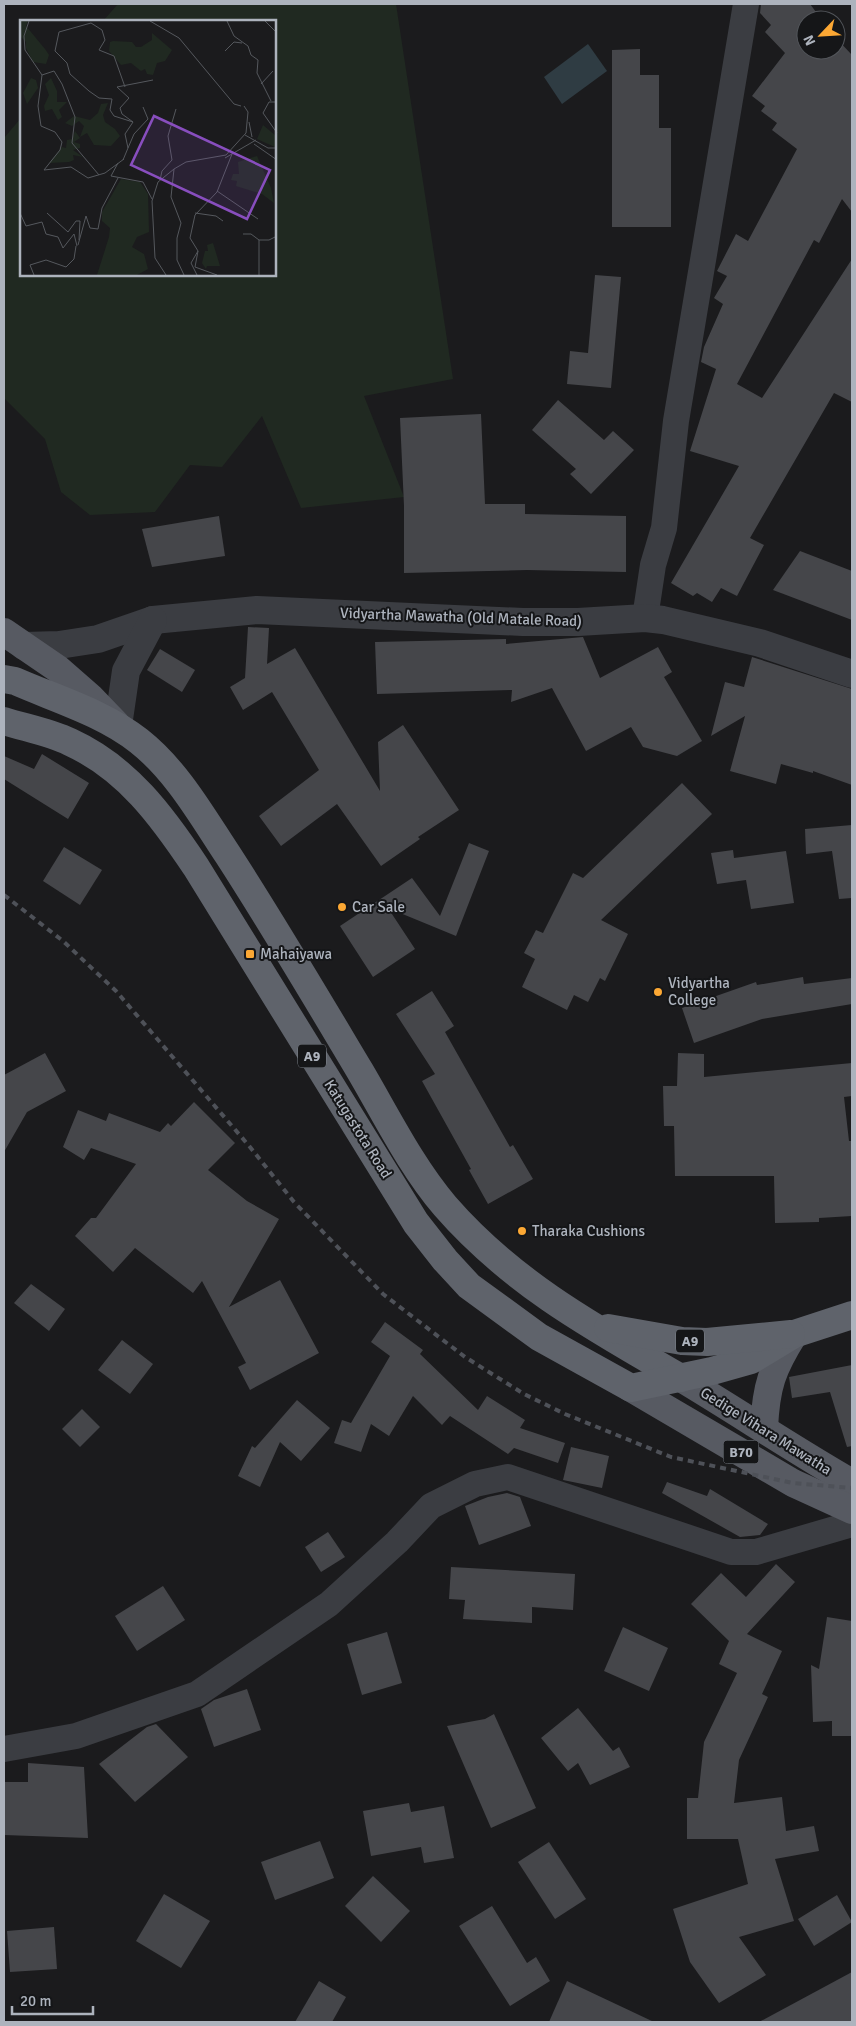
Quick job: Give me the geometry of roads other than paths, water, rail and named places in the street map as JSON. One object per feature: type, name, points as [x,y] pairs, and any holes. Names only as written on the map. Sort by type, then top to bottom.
[{"type":"highway","name":"Katugastota Road","points":[[4,679],[14,681],[118,726],[141,742],[163,764],[207,824],[322,1008],[393,1128],[444,1204],[469,1232],[524,1281],[587,1325],[682,1341],[707,1342],[745,1336],[794,1334]]},
{"type":"highway","name":"Katugastota Road","points":[[4,722],[42,731],[70,742],[125,777],[145,798],[168,825],[196,867],[416,1223],[445,1260],[469,1286],[539,1337],[631,1388],[681,1378],[751,1360],[794,1334],[852,1314]]},
{"type":"highway","points":[[587,1325],[681,1378]]},
{"type":"main road","points":[[14,639],[58,669],[90,696],[118,726]]},
{"type":"main road","points":[[764,1428],[765,1397],[772,1373],[794,1334]]},
{"type":"main road","name":"Gedige Vihara Mawatha","points":[[681,1378],[764,1428],[803,1455],[852,1483]]},
{"type":"main road","name":"Gedige Vihara Mawatha","points":[[631,1388],[793,1483],[852,1510]]},
{"type":"street","points":[[645,618],[653,565],[664,528],[676,421],[746,4]]},
{"type":"street","name":"Vidyartha Mawatha (Old Matale Road)","points":[[14,639],[59,645],[98,640],[153,620],[257,610],[523,622],[578,622],[645,618],[663,620],[760,643],[852,674]]},
{"type":"street","points":[[118,726],[126,671],[153,620]]},
{"type":"street","points":[[4,1749],[76,1736],[197,1694],[329,1604],[397,1542],[431,1506],[475,1484],[508,1477],[731,1552],[756,1552],[852,1524]]},
{"type":"railway","points":[[4,895],[63,941],[116,991],[250,1147],[294,1202],[383,1294],[465,1357],[524,1394],[565,1414],[671,1457],[793,1483],[852,1488]]},
{"type":"place","name":"Car Sale","points":[[342,907]]},
{"type":"place","name":"Mahaiyawa","points":[[250,954]]},
{"type":"place","name":"Vidyartha College","points":[[658,992]]},
{"type":"place","name":"Tharaka Cushions","points":[[522,1231]]}]
